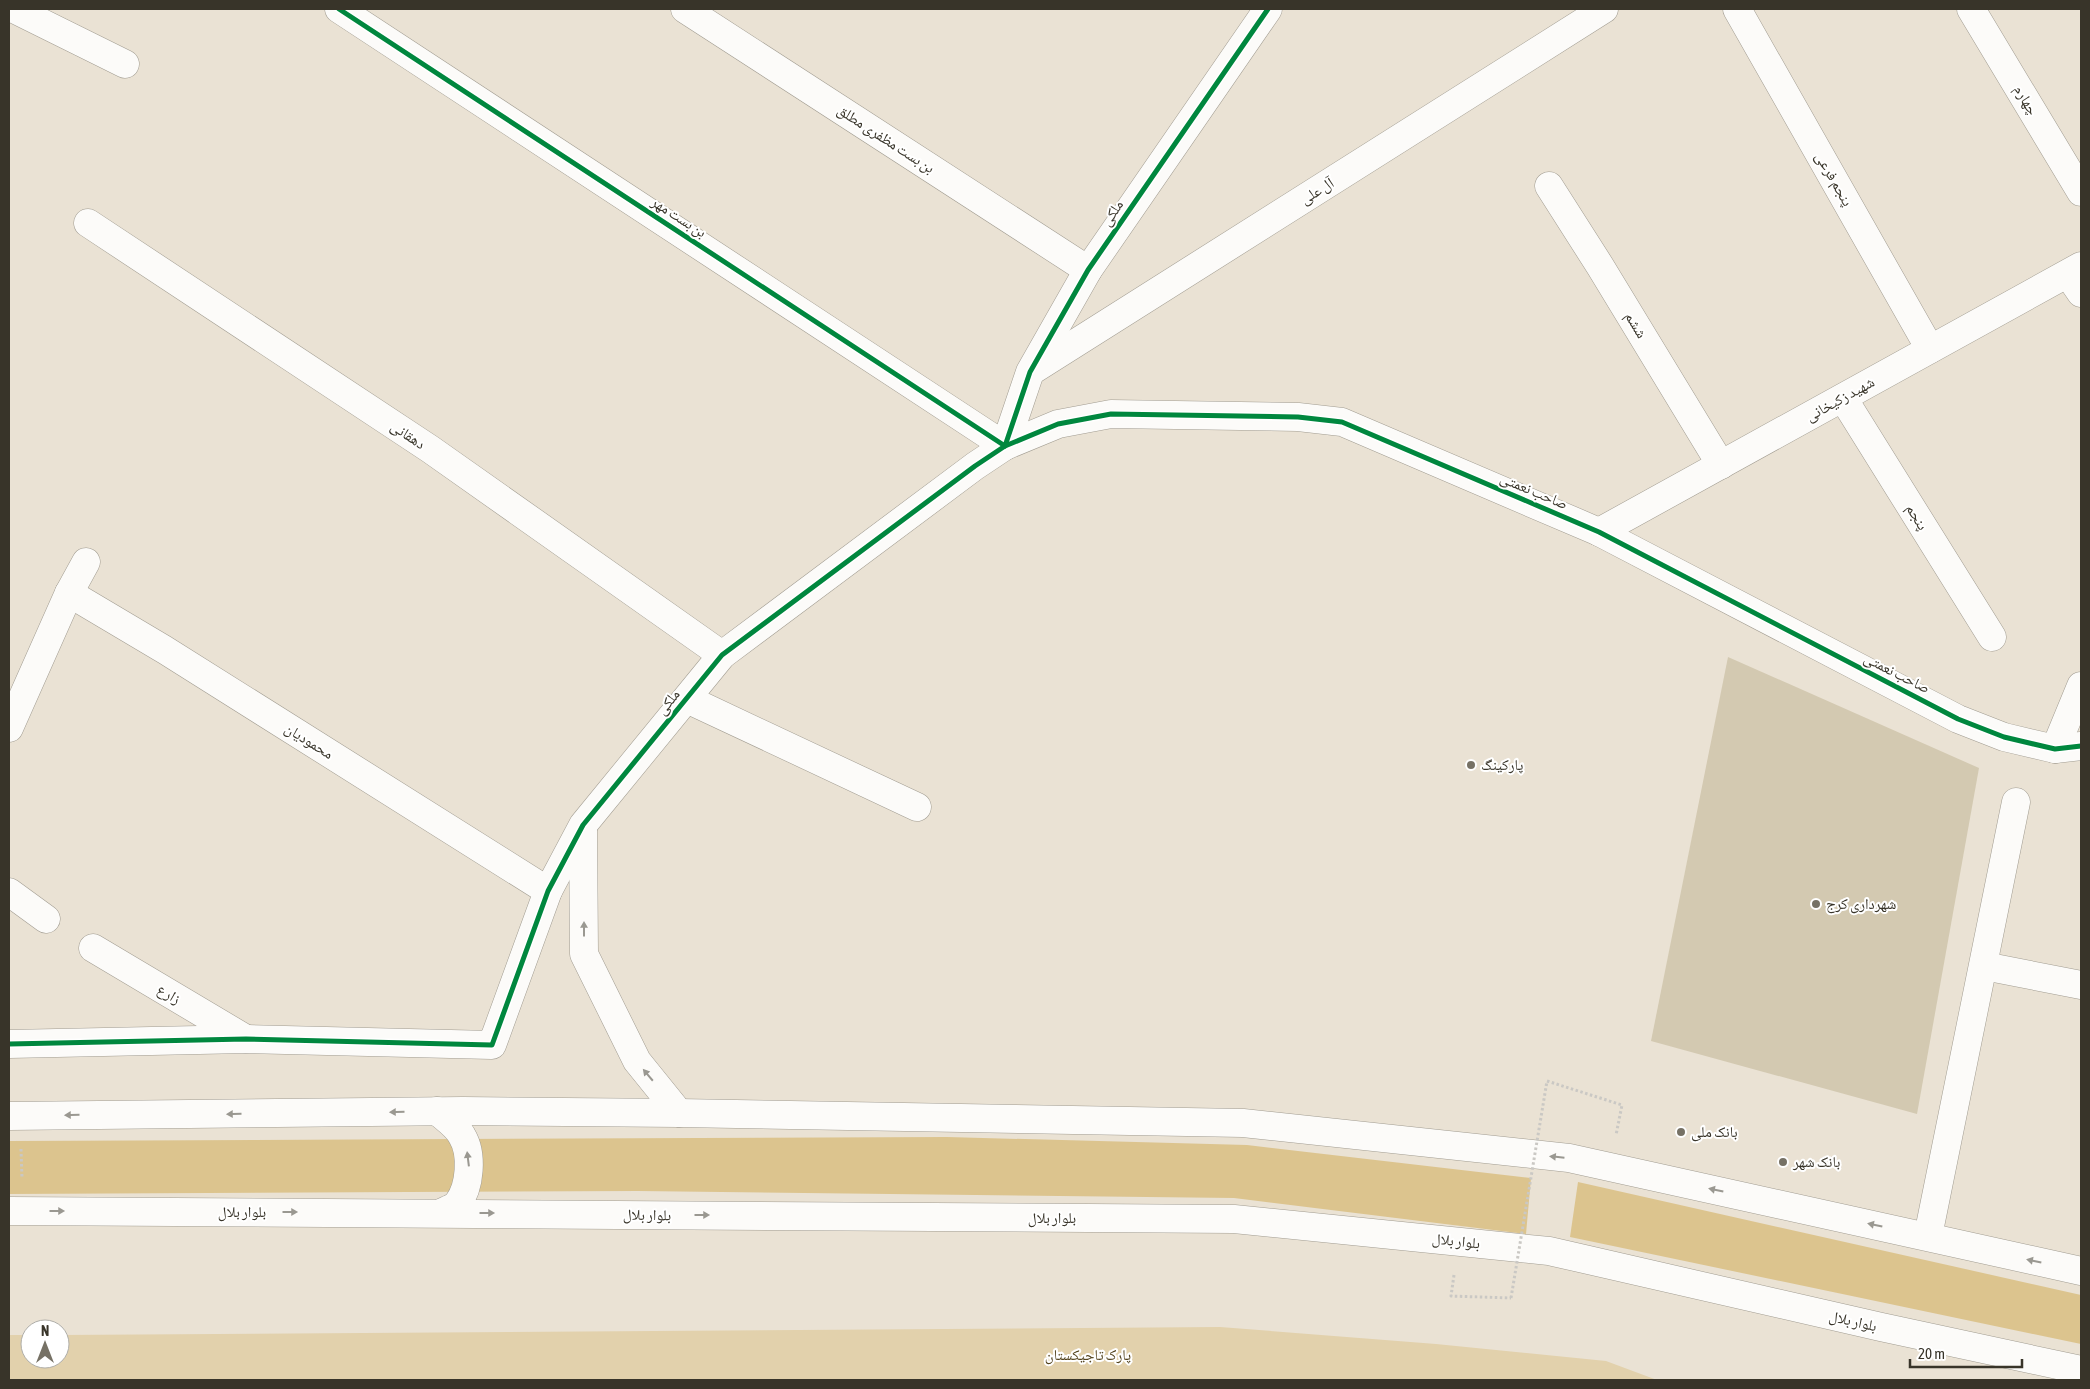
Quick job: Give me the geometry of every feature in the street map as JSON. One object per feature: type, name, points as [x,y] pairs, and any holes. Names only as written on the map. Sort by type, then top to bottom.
[{"type":"street","points":[[14,9],[125,64]]},
{"type":"street","name":"بن بست مهر","points":[[339,9],[1005,446]]},
{"type":"street","name":"بن بست مظفری مطلق","points":[[685,9],[1088,270]]},
{"type":"street","name":"آل علی","points":[[1030,372],[1604,9]]},
{"type":"street","name":"پنجم فرعی","points":[[1738,9],[1930,349]]},
{"type":"street","name":"چهارم","points":[[1971,9],[2081,192]]},
{"type":"street","name":"ملکی","points":[[1005,446],[1030,372],[1088,270],[1258,12]]},
{"type":"street","name":"ششم","points":[[1549,186],[1721,465]]},
{"type":"street","name":"دهقانی","points":[[88,223],[430,449],[722,655]]},
{"type":"street","name":"شهید زکیخانی","points":[[1599,532],[1930,349],[2077,278]]},
{"type":"street","name":"پنجم","points":[[1842,398],[1992,636]]},
{"type":"street","name":"صاحب نعمتی","points":[[975,466],[1005,446],[1058,424],[1111,414],[1298,417],[1342,422],[1599,532],[1958,719],[2004,737],[2068,748],[2081,686]]},
{"type":"street","name":"ملکی","points":[[246,1039],[492,1045],[548,891],[583,825],[722,655],[975,466]]},
{"type":"street","points":[[9,728],[69,593],[86,562]]},
{"type":"street","name":"محمودیان","points":[[69,593],[174,656],[548,891]]},
{"type":"street","points":[[687,699],[917,806]]},
{"type":"street","points":[[1928,1236],[2016,802]]},
{"type":"street","points":[[583,825],[584,954],[636,1061],[680,1113]]},
{"type":"street","points":[[9,892],[46,919]]},
{"type":"street","name":"زارع","points":[[93,948],[246,1039]]},
{"type":"street","points":[[1984,966],[2081,985]]},
{"type":"street","points":[[9,1044],[246,1039]]},
{"type":"street","points":[[437,1112],[453,1124],[462,1135],[466,1144],[469,1169],[467,1187],[457,1205],[441,1213]]},
{"type":"street","points":[[15,1116],[437,1112],[680,1113],[1243,1123],[1569,1158],[2081,1271]]},
{"type":"street","name":"بلوار بلال","points":[[16,1211],[1234,1219],[1549,1251],[1872,1325],[2081,1370]]},
{"type":"path","points":[[1451,1296],[1511,1298],[1547,1081],[1622,1104]]},
{"type":"path","points":[[15,1116],[16,1211]]},
{"type":"green space","name":"پارک تاجیکستان","points":[[1220,1327],[1436,1344],[1606,1361],[1657,1380],[9,1380],[9,1335],[20,1335],[20,1369],[70,1369],[70,1335]]},
{"type":"shaded area","points":[[947,1137],[1247,1145],[1531,1178],[1526,1234],[1234,1198],[638,1191],[9,1194],[9,1141]]},
{"type":"shaded area","points":[[1578,1182],[2081,1295],[2081,1344],[1570,1237]]},
{"type":"building","name":"شهرداری کرج","points":[[1728,657],[1979,768],[1917,1114],[1651,1041]]},
{"type":"cycle path","points":[[339,9],[1005,446],[1030,372],[1088,270],[1268,9]]},
{"type":"cycle path","points":[[9,1044],[246,1039],[492,1045],[548,891],[583,825],[722,655],[975,466],[1005,446],[1058,424],[1111,414],[1298,417],[1342,422],[1599,532],[1958,719],[2004,737],[2055,749],[2081,746]]},
{"type":"place","name":"پارکینگ","points":[[1471,765]]},
{"type":"place","name":"شهرداری کرج","points":[[1816,904]]},
{"type":"place","name":"بانک ملی","points":[[1681,1132]]},
{"type":"place","name":"بانک شهر","points":[[1783,1162]]}]
